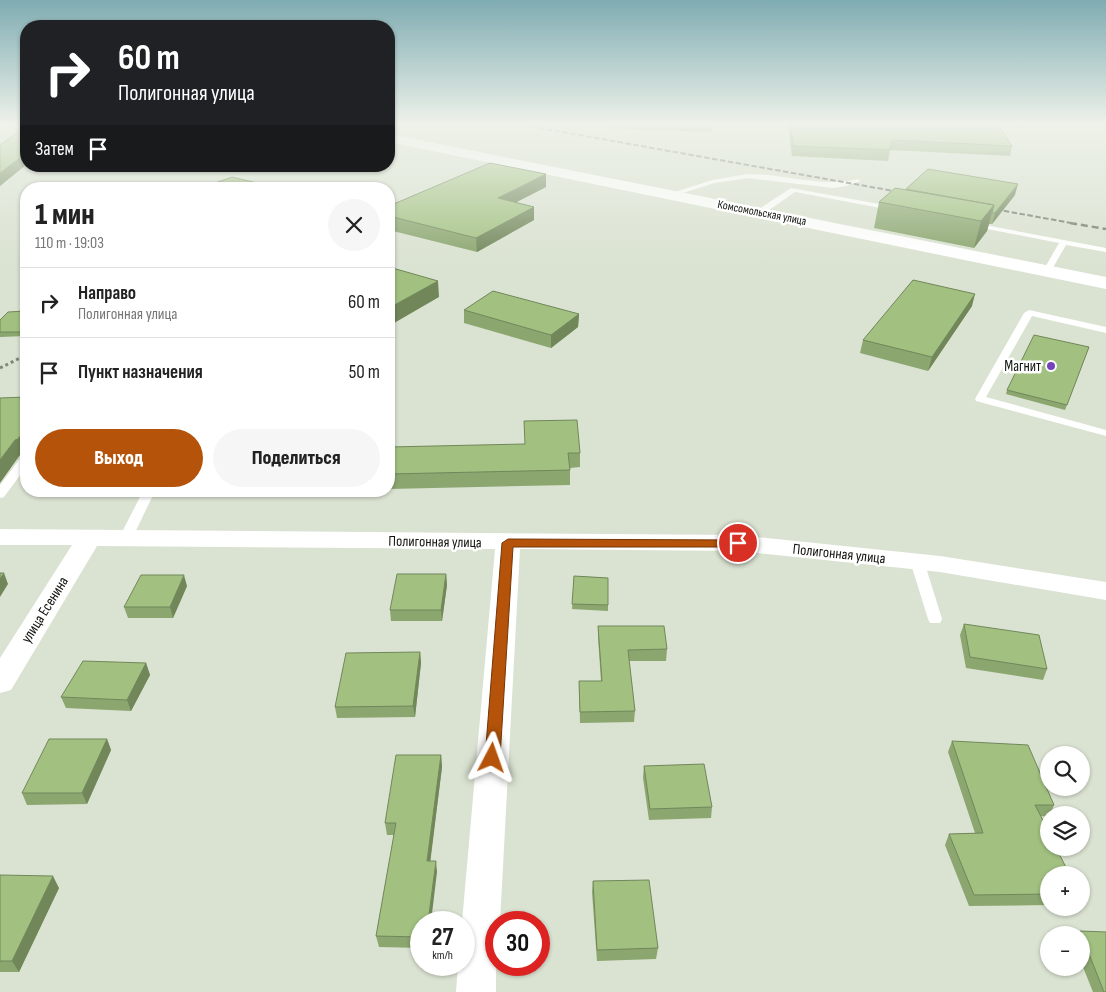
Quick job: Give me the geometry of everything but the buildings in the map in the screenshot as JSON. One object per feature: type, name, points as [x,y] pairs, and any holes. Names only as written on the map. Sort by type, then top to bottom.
[{"type":"street","name":"Комсомольская улица","points":[[553,171],[1106,283]]},
{"type":"street","name":"Полигонная улица","points":[[0,537],[508,543],[738,543],[917,561],[1106,591]]},
{"type":"street","name":"улица Есенина","points":[[0,682],[89,538]]},
{"type":"street","points":[[476,992],[508,543]]},
{"type":"lane","points":[[670,195],[712,181],[759,176],[836,187],[858,180]]},
{"type":"lane","points":[[759,213],[794,190],[900,210]]},
{"type":"lane","points":[[968,224],[1106,250]]},
{"type":"lane","points":[[1047,271],[1064,242]]},
{"type":"lane","points":[[1106,330],[1029,313],[980,399],[1106,433]]},
{"type":"lane","points":[[0,494],[20,467]]},
{"type":"lane","points":[[126,538],[146,497]]},
{"type":"lane","points":[[917,561],[935,619]]},
{"type":"path","points":[[0,368],[20,358]]},
{"type":"railway","points":[[783,171],[905,193]]},
{"type":"railway","points":[[988,208],[1077,224]]},
{"type":"railway","points":[[1070,223],[1106,229]]},
{"type":"place","name":"Магнит","points":[[1051,366]]},
{"type":"route","points":[[492,758],[508,543],[738,543]]}]
